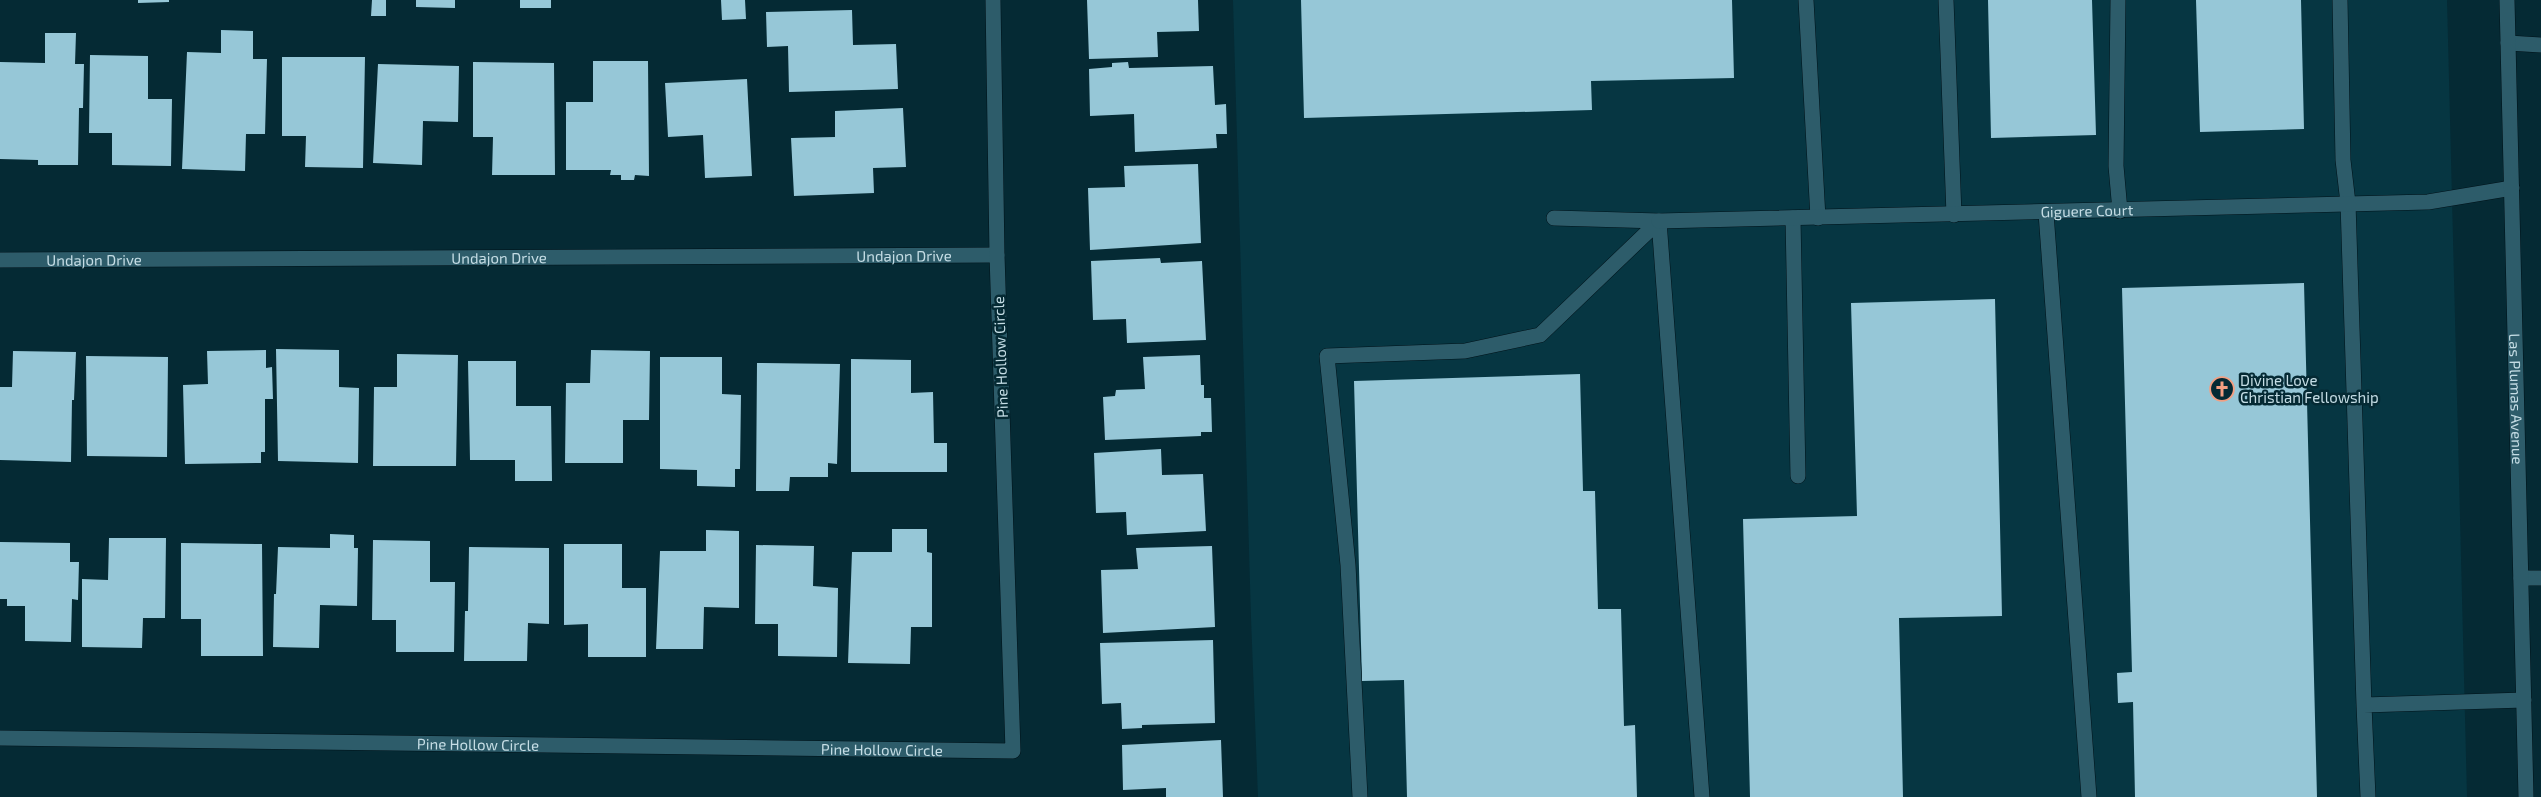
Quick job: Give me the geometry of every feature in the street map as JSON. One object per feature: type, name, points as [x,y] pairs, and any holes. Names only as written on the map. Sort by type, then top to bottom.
[{"type":"street","name":"Pine Hollow Circle","points":[[0,738],[1013,751],[997,256],[993,0]]},
{"type":"street","points":[[1806,0],[1818,218]]},
{"type":"street","points":[[1946,0],[1954,215]]},
{"type":"street","points":[[2118,0],[2116,166],[2120,211]]},
{"type":"street","points":[[2340,0],[2343,160],[2348,203],[2368,797]]},
{"type":"street","name":"Las Plumas Avenue","points":[[2507,0],[2526,797]]},
{"type":"street","points":[[2508,43],[2541,45]]},
{"type":"street","name":"Giguere Court","points":[[1554,218],[1659,221],[2046,213],[2428,202],[2512,188]]},
{"type":"street","points":[[2046,213],[2089,797]]},
{"type":"street","points":[[1793,218],[1798,476]]},
{"type":"street","points":[[1360,797],[1348,565],[1327,356],[1465,351],[1540,335],[1659,221]]},
{"type":"street","points":[[1659,221],[1702,797]]},
{"type":"street","name":"Undajon Drive","points":[[0,260],[997,256]]},
{"type":"street","points":[[2521,578],[2541,578]]},
{"type":"street","points":[[2364,705],[2524,700]]},
{"type":"shaded area","points":[[1233,0],[2447,0],[2467,797],[1258,797]]},
{"type":"building","points":[[138,0],[169,0],[169,2],[138,3]]},
{"type":"building","points":[[372,0],[386,0],[386,16],[371,16]]},
{"type":"building","points":[[416,0],[455,0],[455,8],[416,7]]},
{"type":"building","points":[[520,0],[551,0],[551,8],[520,8]]},
{"type":"building","points":[[721,0],[745,0],[746,19],[722,20]]},
{"type":"building","points":[[1087,0],[1198,0],[1199,31],[1157,32],[1158,57],[1089,59]]},
{"type":"building","points":[[1301,0],[1732,0],[1734,78],[1591,81],[1592,110],[1304,118]]},
{"type":"building","points":[[1988,0],[2092,0],[2096,135],[1991,138]]},
{"type":"building","points":[[2196,0],[2301,0],[2304,129],[2200,132]]},
{"type":"building","points":[[852,10],[853,45],[896,44],[898,89],[789,92],[788,46],[767,47],[766,12]]},
{"type":"building","points":[[221,30],[253,31],[253,59],[267,59],[265,134],[246,134],[245,171],[182,169],[187,52],[221,53]]},
{"type":"building","points":[[45,33],[76,33],[75,64],[84,64],[83,108],[79,108],[78,165],[38,165],[38,160],[0,159],[0,62],[45,63]]},
{"type":"building","points":[[90,55],[148,56],[148,99],[172,99],[171,166],[112,165],[112,133],[89,133]]},
{"type":"building","points":[[282,57],[365,57],[363,168],[305,167],[306,136],[282,136]]},
{"type":"building","points":[[593,61],[648,61],[649,176],[635,175],[634,180],[621,180],[621,175],[610,175],[611,170],[566,170],[566,102],[593,102]]},
{"type":"building","points":[[473,62],[554,63],[555,175],[492,175],[493,137],[473,137]]},
{"type":"building","points":[[1128,62],[1129,68],[1213,66],[1215,105],[1226,104],[1227,134],[1216,134],[1217,148],[1135,152],[1134,114],[1090,116],[1089,69],[1112,67],[1112,63]]},
{"type":"building","points":[[378,64],[459,66],[458,122],[423,121],[422,165],[373,163]]},
{"type":"building","points":[[747,79],[752,176],[705,178],[703,135],[668,137],[665,83]]},
{"type":"building","points":[[903,108],[906,167],[873,168],[874,193],[794,196],[791,138],[835,137],[835,111]]},
{"type":"building","points":[[1198,164],[1201,243],[1090,250],[1088,188],[1125,187],[1124,166]]},
{"type":"building","points":[[1160,258],[1161,263],[1202,261],[1206,340],[1127,343],[1126,319],[1093,320],[1091,261]]},
{"type":"building","points":[[2304,283],[2317,797],[2135,797],[2133,702],[2118,703],[2117,673],[2132,672],[2122,288]]},
{"type":"building","points":[[1995,299],[2002,616],[1899,618],[1903,797],[1750,797],[1743,519],[1857,516],[1851,303]]},
{"type":"building","points":[[276,349],[339,350],[339,387],[359,388],[358,463],[278,461]]},
{"type":"building","points":[[266,350],[266,368],[272,367],[273,399],[265,399],[265,452],[261,452],[261,463],[185,464],[183,385],[208,384],[207,351]]},
{"type":"building","points":[[591,350],[650,351],[649,420],[623,420],[623,463],[565,463],[566,383],[590,383]]},
{"type":"building","points":[[13,351],[76,352],[74,400],[72,400],[71,462],[0,460],[0,387],[12,387]]},
{"type":"building","points":[[397,354],[458,355],[456,466],[373,466],[374,387],[397,387]]},
{"type":"building","points":[[1200,355],[1201,385],[1204,385],[1204,398],[1211,398],[1212,432],[1201,432],[1201,436],[1105,440],[1103,397],[1115,396],[1116,390],[1145,389],[1143,357]]},
{"type":"building","points":[[86,356],[168,357],[167,457],[87,456]]},
{"type":"building","points":[[660,357],[722,357],[722,394],[741,395],[740,469],[735,469],[735,487],[697,486],[697,470],[660,469]]},
{"type":"building","points":[[851,359],[911,360],[911,393],[933,392],[934,443],[947,443],[947,472],[851,472]]},
{"type":"building","points":[[468,361],[516,361],[516,406],[551,406],[552,481],[515,481],[515,460],[470,460]]},
{"type":"building","points":[[757,363],[840,364],[837,464],[828,463],[828,477],[790,477],[789,491],[756,491]]},
{"type":"building","points":[[1580,374],[1583,491],[1595,491],[1598,609],[1621,609],[1624,726],[1635,725],[1637,797],[1407,797],[1404,680],[1362,681],[1354,381]]},
{"type":"building","points":[[1161,449],[1162,475],[1203,474],[1206,531],[1127,535],[1126,512],[1096,513],[1094,453]]},
{"type":"building","points":[[892,529],[927,529],[927,552],[932,553],[932,627],[911,627],[910,664],[848,663],[852,552],[892,552]]},
{"type":"building","points":[[706,530],[739,531],[739,608],[704,607],[703,649],[656,649],[660,551],[706,551]]},
{"type":"building","points":[[330,534],[354,535],[354,548],[358,548],[357,606],[320,605],[319,648],[273,647],[274,594],[276,594],[278,547],[330,548]]},
{"type":"building","points":[[109,538],[166,538],[165,618],[143,618],[142,648],[82,647],[82,579],[108,580]]},
{"type":"building","points":[[373,540],[430,541],[430,582],[455,582],[454,652],[396,652],[396,620],[372,620]]},
{"type":"building","points":[[0,542],[70,543],[70,562],[79,562],[78,600],[72,599],[71,642],[25,641],[25,606],[7,606],[7,599],[0,599]]},
{"type":"building","points":[[181,543],[262,544],[263,656],[201,656],[201,619],[181,619]]},
{"type":"building","points":[[564,544],[622,544],[622,588],[646,588],[646,657],[588,657],[588,624],[564,625]]},
{"type":"building","points":[[756,545],[814,546],[813,586],[838,588],[837,657],[778,656],[778,624],[755,624]]},
{"type":"building","points":[[1212,546],[1215,627],[1103,633],[1101,570],[1138,569],[1136,548]]},
{"type":"building","points":[[469,547],[549,548],[549,624],[528,623],[527,661],[464,661],[465,611],[468,611]]},
{"type":"building","points":[[1213,640],[1215,723],[1142,725],[1142,728],[1122,729],[1121,703],[1102,704],[1100,643]]},
{"type":"building","points":[[1221,740],[1223,797],[1166,797],[1166,788],[1123,790],[1122,745]]},
{"type":"place","name":"Divine Love Christian Fellowship","points":[[2222,389]]}]
